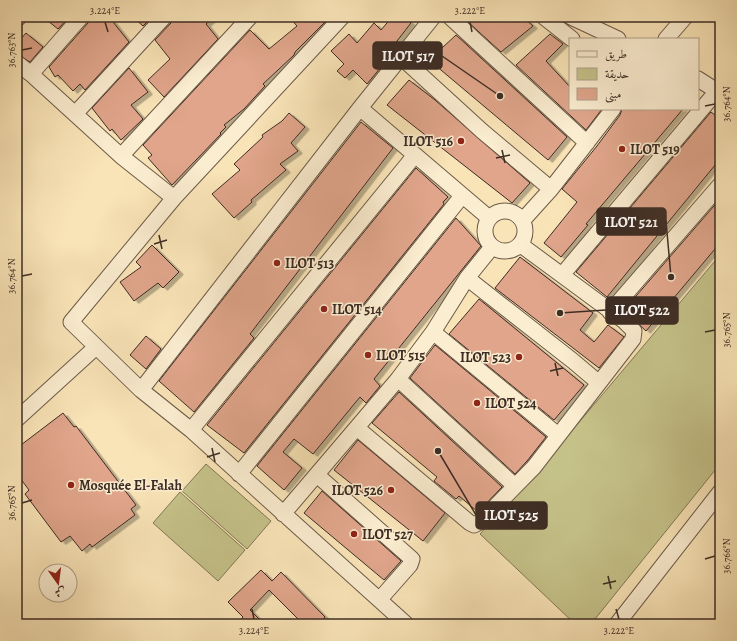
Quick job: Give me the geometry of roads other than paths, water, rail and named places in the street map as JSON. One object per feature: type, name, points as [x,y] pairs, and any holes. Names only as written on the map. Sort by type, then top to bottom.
[{"type":"street","points":[[32,74],[81,17]]},
{"type":"street","points":[[75,114],[164,17]]},
{"type":"street","points":[[121,156],[250,17]]},
{"type":"street","points":[[342,17],[174,198],[71,322],[141,390],[191,430],[406,624]]},
{"type":"street","points":[[141,390],[360,108],[433,17]]},
{"type":"street","points":[[450,17],[587,143]]},
{"type":"street","points":[[544,17],[571,38]]},
{"type":"street","points":[[571,17],[592,21],[602,30],[616,38]]},
{"type":"street","points":[[667,38],[685,17]]},
{"type":"street","points":[[401,57],[482,131],[551,189]]},
{"type":"street","points":[[17,63],[32,74],[121,156],[174,198]]},
{"type":"street","points":[[562,275],[718,92],[699,80]]},
{"type":"street","points":[[360,108],[489,218]]},
{"type":"street","points":[[523,220],[551,189],[612,110]]},
{"type":"street","points":[[191,430],[415,155]]},
{"type":"street","points":[[610,312],[720,185]]},
{"type":"street","points":[[239,474],[462,196]]},
{"type":"street","points":[[506,210],[519,215],[523,220],[526,233],[520,245],[510,251],[497,250],[485,236],[485,230],[489,218],[494,214],[506,210]]},
{"type":"street","points":[[357,428],[474,525],[480,522],[534,467],[632,339],[634,330],[624,321],[520,245]]},
{"type":"street","points":[[283,514],[398,379],[433,332],[467,278],[492,246]]},
{"type":"street","points":[[467,278],[599,383]]},
{"type":"street","points":[[433,332],[558,435]]},
{"type":"street","points":[[17,419],[96,347]]},
{"type":"street","points":[[398,379],[515,486]]},
{"type":"street","points":[[317,475],[412,559],[410,565],[380,599]]},
{"type":"street","points":[[617,624],[720,492]]},
{"type":"place","name":"ILOT 517","points":[[500,96]]},
{"type":"place","name":"ILOT 516","points":[[461,141]]},
{"type":"place","name":"ILOT 519","points":[[622,149]]},
{"type":"place","name":"ILOT 513","points":[[277,263]]},
{"type":"place","name":"ILOT 521","points":[[671,277]]},
{"type":"place","name":"ILOT 514","points":[[324,309]]},
{"type":"place","name":"ILOT 522","points":[[560,313]]},
{"type":"place","name":"ILOT 515","points":[[368,355]]},
{"type":"place","name":"ILOT 523","points":[[519,357]]},
{"type":"place","name":"ILOT 524","points":[[477,403]]},
{"type":"place","name":"ILOT 525","points":[[438,451]]},
{"type":"place","name":"Mosquée El-Falah","points":[[71,485]]},
{"type":"place","name":"ILOT 526","points":[[391,490]]},
{"type":"place","name":"ILOT 527","points":[[354,534]]}]
